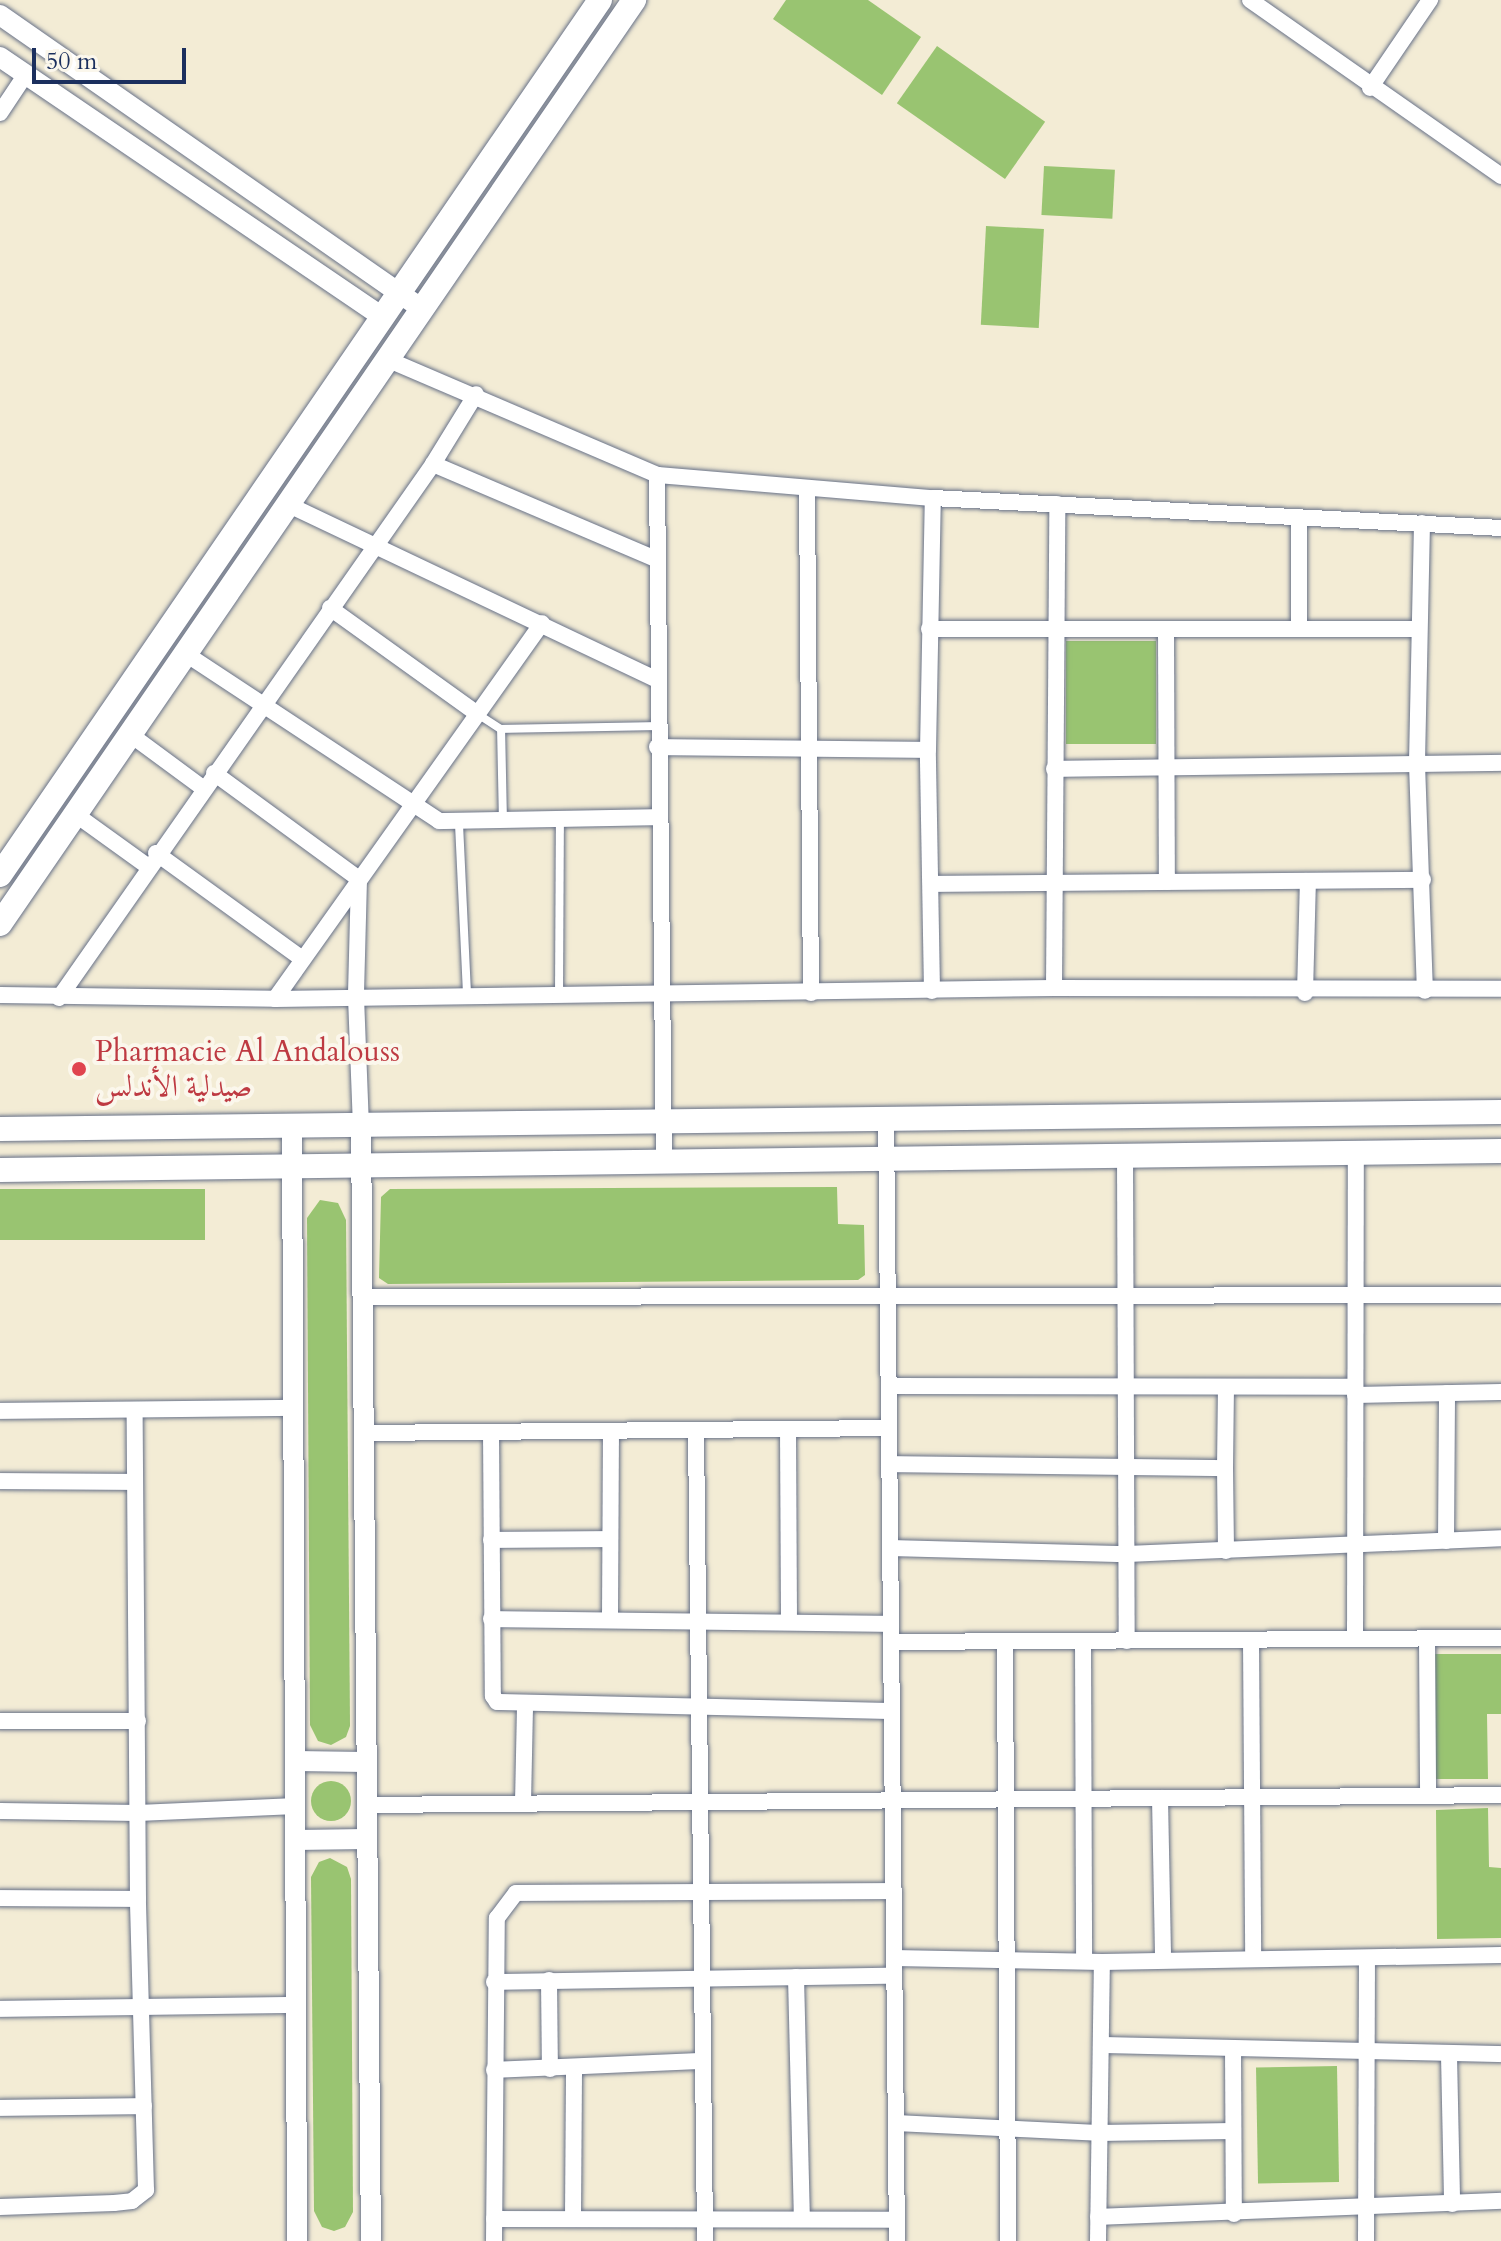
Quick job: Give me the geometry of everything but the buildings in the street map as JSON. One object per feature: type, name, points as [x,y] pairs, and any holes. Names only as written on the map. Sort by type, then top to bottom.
[{"type":"main road","points":[[0,875],[600,0]]},
{"type":"main road","points":[[0,924],[634,0]]},
{"type":"main road","points":[[0,1129],[1501,1112]]},
{"type":"main road","points":[[0,1170],[361,1169],[1501,1151]]},
{"type":"street","points":[[1250,0],[1370,88],[1501,176]]},
{"type":"street","points":[[1370,88],[1430,0]]},
{"type":"street","points":[[0,15],[422,309]]},
{"type":"street","points":[[0,57],[382,317]]},
{"type":"street","points":[[0,113],[26,74]]},
{"type":"street","points":[[389,360],[476,394],[657,475],[933,498],[1501,528]]},
{"type":"street","points":[[59,998],[152,860],[433,464],[476,394]]},
{"type":"street","points":[[433,464],[656,559]]},
{"type":"street","points":[[657,475],[655,679],[664,1164]]},
{"type":"street","points":[[807,489],[806,748],[811,993]]},
{"type":"street","points":[[932,991],[928,750],[933,498]]},
{"type":"street","points":[[1054,988],[1057,504]]},
{"type":"street","points":[[289,505],[373,548],[542,623],[655,679]]},
{"type":"street","points":[[1299,517],[1299,629]]},
{"type":"street","points":[[1422,523],[1417,764],[1425,991]]},
{"type":"street","points":[[330,608],[476,713]]},
{"type":"street","points":[[275,999],[301,958],[542,623]]},
{"type":"street","points":[[929,629],[1419,629]]},
{"type":"street","points":[[1166,629],[1167,882]]},
{"type":"street","points":[[186,654],[265,703],[410,805],[439,821],[459,824],[658,817]]},
{"type":"street","points":[[131,735],[203,788]]},
{"type":"street","points":[[657,747],[928,750]]},
{"type":"street","points":[[1054,769],[1165,770],[1501,763]]},
{"type":"street","points":[[214,773],[359,879]]},
{"type":"street","points":[[75,814],[152,860],[301,958]]},
{"type":"street","points":[[359,879],[356,997],[361,1126],[371,2241]]},
{"type":"street","points":[[931,884],[1423,880]]},
{"type":"street","points":[[1305,993],[1308,881]]},
{"type":"street","points":[[0,995],[275,999],[467,994],[661,998],[1054,988],[1305,993],[1501,989]]},
{"type":"street","points":[[886,1119],[897,2241]]},
{"type":"street","points":[[292,1127],[297,2241]]},
{"type":"street","points":[[1355,1639],[1356,1153]]},
{"type":"street","points":[[1125,1156],[1127,1641]]},
{"type":"street","points":[[362,1297],[1501,1295]]},
{"type":"street","points":[[889,1386],[1501,1392]]},
{"type":"street","points":[[1226,1388],[1226,1551]]},
{"type":"street","points":[[1446,1541],[1447,1393]]},
{"type":"street","points":[[0,1411],[293,1408]]},
{"type":"street","points":[[0,2207],[114,2203],[141,2197],[146,2190],[138,1899],[135,1410]]},
{"type":"street","points":[[363,1433],[889,1428]]},
{"type":"street","points":[[788,1429],[789,1620]]},
{"type":"street","points":[[696,1430],[705,2241]]},
{"type":"street","points":[[610,1619],[611,1431]]},
{"type":"street","points":[[491,1432],[493,1696],[501,1705],[892,1711]]},
{"type":"street","points":[[889,1464],[1225,1468]]},
{"type":"street","points":[[0,1481],[135,1482]]},
{"type":"street","points":[[890,1548],[1127,1554],[1355,1547],[1501,1538]]},
{"type":"street","points":[[491,1540],[610,1539]]},
{"type":"street","points":[[491,1619],[789,1620],[891,1624]]},
{"type":"street","points":[[891,1642],[1501,1638]]},
{"type":"street","points":[[1427,1639],[1428,1796]]},
{"type":"street","points":[[1251,1640],[1253,1959]]},
{"type":"street","points":[[1005,1641],[1008,1960],[1005,2131],[1008,2241]]},
{"type":"street","points":[[1083,1641],[1084,1961]]},
{"type":"street","points":[[523,1803],[525,1706]]},
{"type":"street","points":[[0,1721],[138,1721]]},
{"type":"street","points":[[296,1761],[365,1762]]},
{"type":"street","points":[[366,1805],[1501,1795]]},
{"type":"street","points":[[1160,1798],[1163,1960]]},
{"type":"street","points":[[0,1811],[138,1813],[296,1806]]},
{"type":"street","points":[[296,1840],[366,1839]]},
{"type":"street","points":[[494,2241],[494,1982],[497,1918],[516,1893],[894,1891]]},
{"type":"street","points":[[0,1898],[138,1899]]},
{"type":"street","points":[[894,1958],[1102,1962],[1501,1955]]},
{"type":"street","points":[[1366,2241],[1367,1958]]},
{"type":"street","points":[[1098,2241],[1102,1962]]},
{"type":"street","points":[[494,1982],[701,1975],[894,1976]]},
{"type":"street","points":[[796,1977],[802,2218]]},
{"type":"street","points":[[549,1980],[550,2069]]},
{"type":"street","points":[[0,2009],[297,2005]]},
{"type":"street","points":[[1101,2045],[1365,2054],[1501,2054]]},
{"type":"street","points":[[1233,2049],[1234,2214]]},
{"type":"street","points":[[1449,2055],[1452,2204]]},
{"type":"street","points":[[494,2070],[574,2069],[703,2061]]},
{"type":"street","points":[[573,2216],[574,2069]]},
{"type":"street","points":[[0,2108],[144,2106]]},
{"type":"street","points":[[896,2123],[1005,2131],[1233,2131]]},
{"type":"street","points":[[1098,2217],[1501,2201]]},
{"type":"street","points":[[494,2219],[705,2216],[897,2220]]},
{"type":"lane","points":[[476,713],[501,729],[656,726]]},
{"type":"lane","points":[[501,729],[503,822]]},
{"type":"lane","points":[[559,996],[560,821]]},
{"type":"lane","points":[[459,824],[467,994]]},
{"type":"green space","points":[[786,0],[868,0],[921,37],[882,95],[773,19]]},
{"type":"green space","points":[[937,46],[1045,122],[1005,179],[897,103]]},
{"type":"green space","points":[[1044,166],[1115,170],[1112,219],[1041,215]]},
{"type":"green space","points":[[986,226],[1044,229],[1039,328],[981,325]]},
{"type":"green space","points":[[1066,641],[1156,641],[1156,744],[1066,744]]},
{"type":"green space","points":[[837,1187],[838,1224],[864,1225],[865,1275],[858,1280],[388,1284],[379,1278],[381,1197],[390,1189]]},
{"type":"green space","points":[[0,1189],[205,1189],[205,1240],[0,1240]]},
{"type":"green space","points":[[320,1200],[338,1203],[346,1220],[350,1726],[346,1737],[331,1745],[318,1741],[310,1725],[307,1218]]},
{"type":"green space","points":[[1434,1654],[1501,1654],[1501,1714],[1487,1714],[1488,1779],[1436,1779]]},
{"type":"green space","points":[[331,1781],[345,1787],[351,1801],[345,1815],[331,1821],[317,1815],[311,1801],[317,1787]]},
{"type":"green space","points":[[1488,1808],[1489,1867],[1501,1868],[1501,1938],[1437,1939],[1436,1810]]},
{"type":"green space","points":[[330,1858],[347,1867],[351,1879],[353,2212],[345,2227],[334,2231],[322,2227],[314,2211],[311,1877],[319,1862]]},
{"type":"green space","points":[[1337,2066],[1339,2182],[1258,2183],[1256,2067]]},
{"type":"place","name":"Pharmacie Al Andalouss صيدلية الأندلس","points":[[79,1069]]}]
